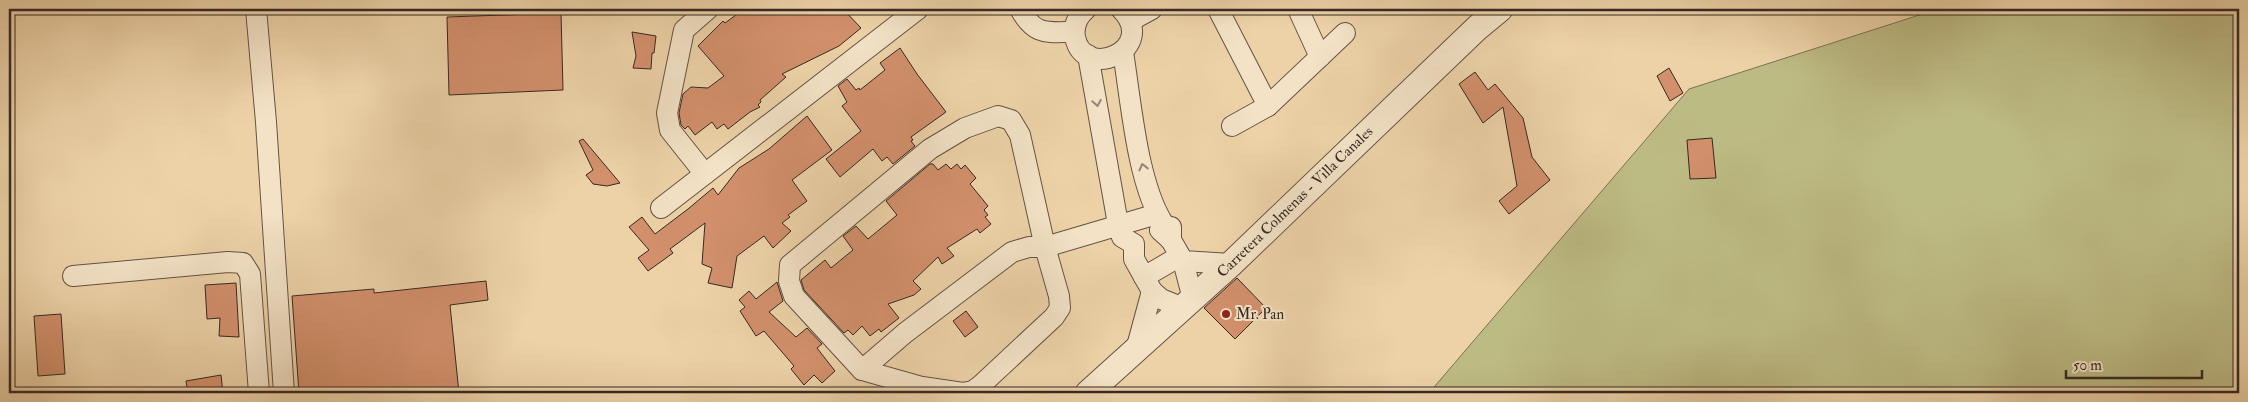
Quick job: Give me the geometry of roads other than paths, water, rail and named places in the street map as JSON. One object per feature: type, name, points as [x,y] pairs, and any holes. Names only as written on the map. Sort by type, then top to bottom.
[{"type":"street","points":[[256,9],[266,122],[284,393]]},
{"type":"street","points":[[705,174],[670,130],[667,112],[684,30],[708,9]]},
{"type":"street","points":[[661,208],[918,9]]},
{"type":"street","points":[[1020,9],[1026,21],[1034,28],[1043,32],[1074,32]]},
{"type":"street","points":[[1086,9],[1076,22],[1074,32],[1076,41],[1088,55],[1120,230],[1134,244],[1134,259],[1148,284],[1161,299],[1188,303],[1171,239],[1142,167],[1123,52]]},
{"type":"street","points":[[1088,55],[1106,60],[1123,52],[1132,35],[1124,12],[1152,9]]},
{"type":"street","points":[[1218,9],[1268,106]]},
{"type":"street","points":[[1298,9],[1320,56]]},
{"type":"street","name":"Carretera Colmenas - Villa Canales","points":[[1088,393],[1231,264],[1477,28],[1500,9]]},
{"type":"street","points":[[1232,126],[1268,106],[1345,33]]},
{"type":"street","points":[[998,116],[1011,120],[1020,135],[1045,247],[1059,296],[1060,308],[1054,316],[973,391],[963,393],[922,387],[862,370],[794,296],[789,281],[790,265],[930,149],[965,128],[998,116]]},
{"type":"street","points":[[862,370],[905,333],[1012,252],[1028,247],[1045,247],[1120,230],[1171,239],[1231,264]]},
{"type":"street","points":[[1136,350],[1148,284],[1171,239]]},
{"type":"street","points":[[74,276],[228,262],[244,263],[250,274],[259,393]]},
{"type":"place","name":"Mr. Pan","points":[[1226,314]]}]
